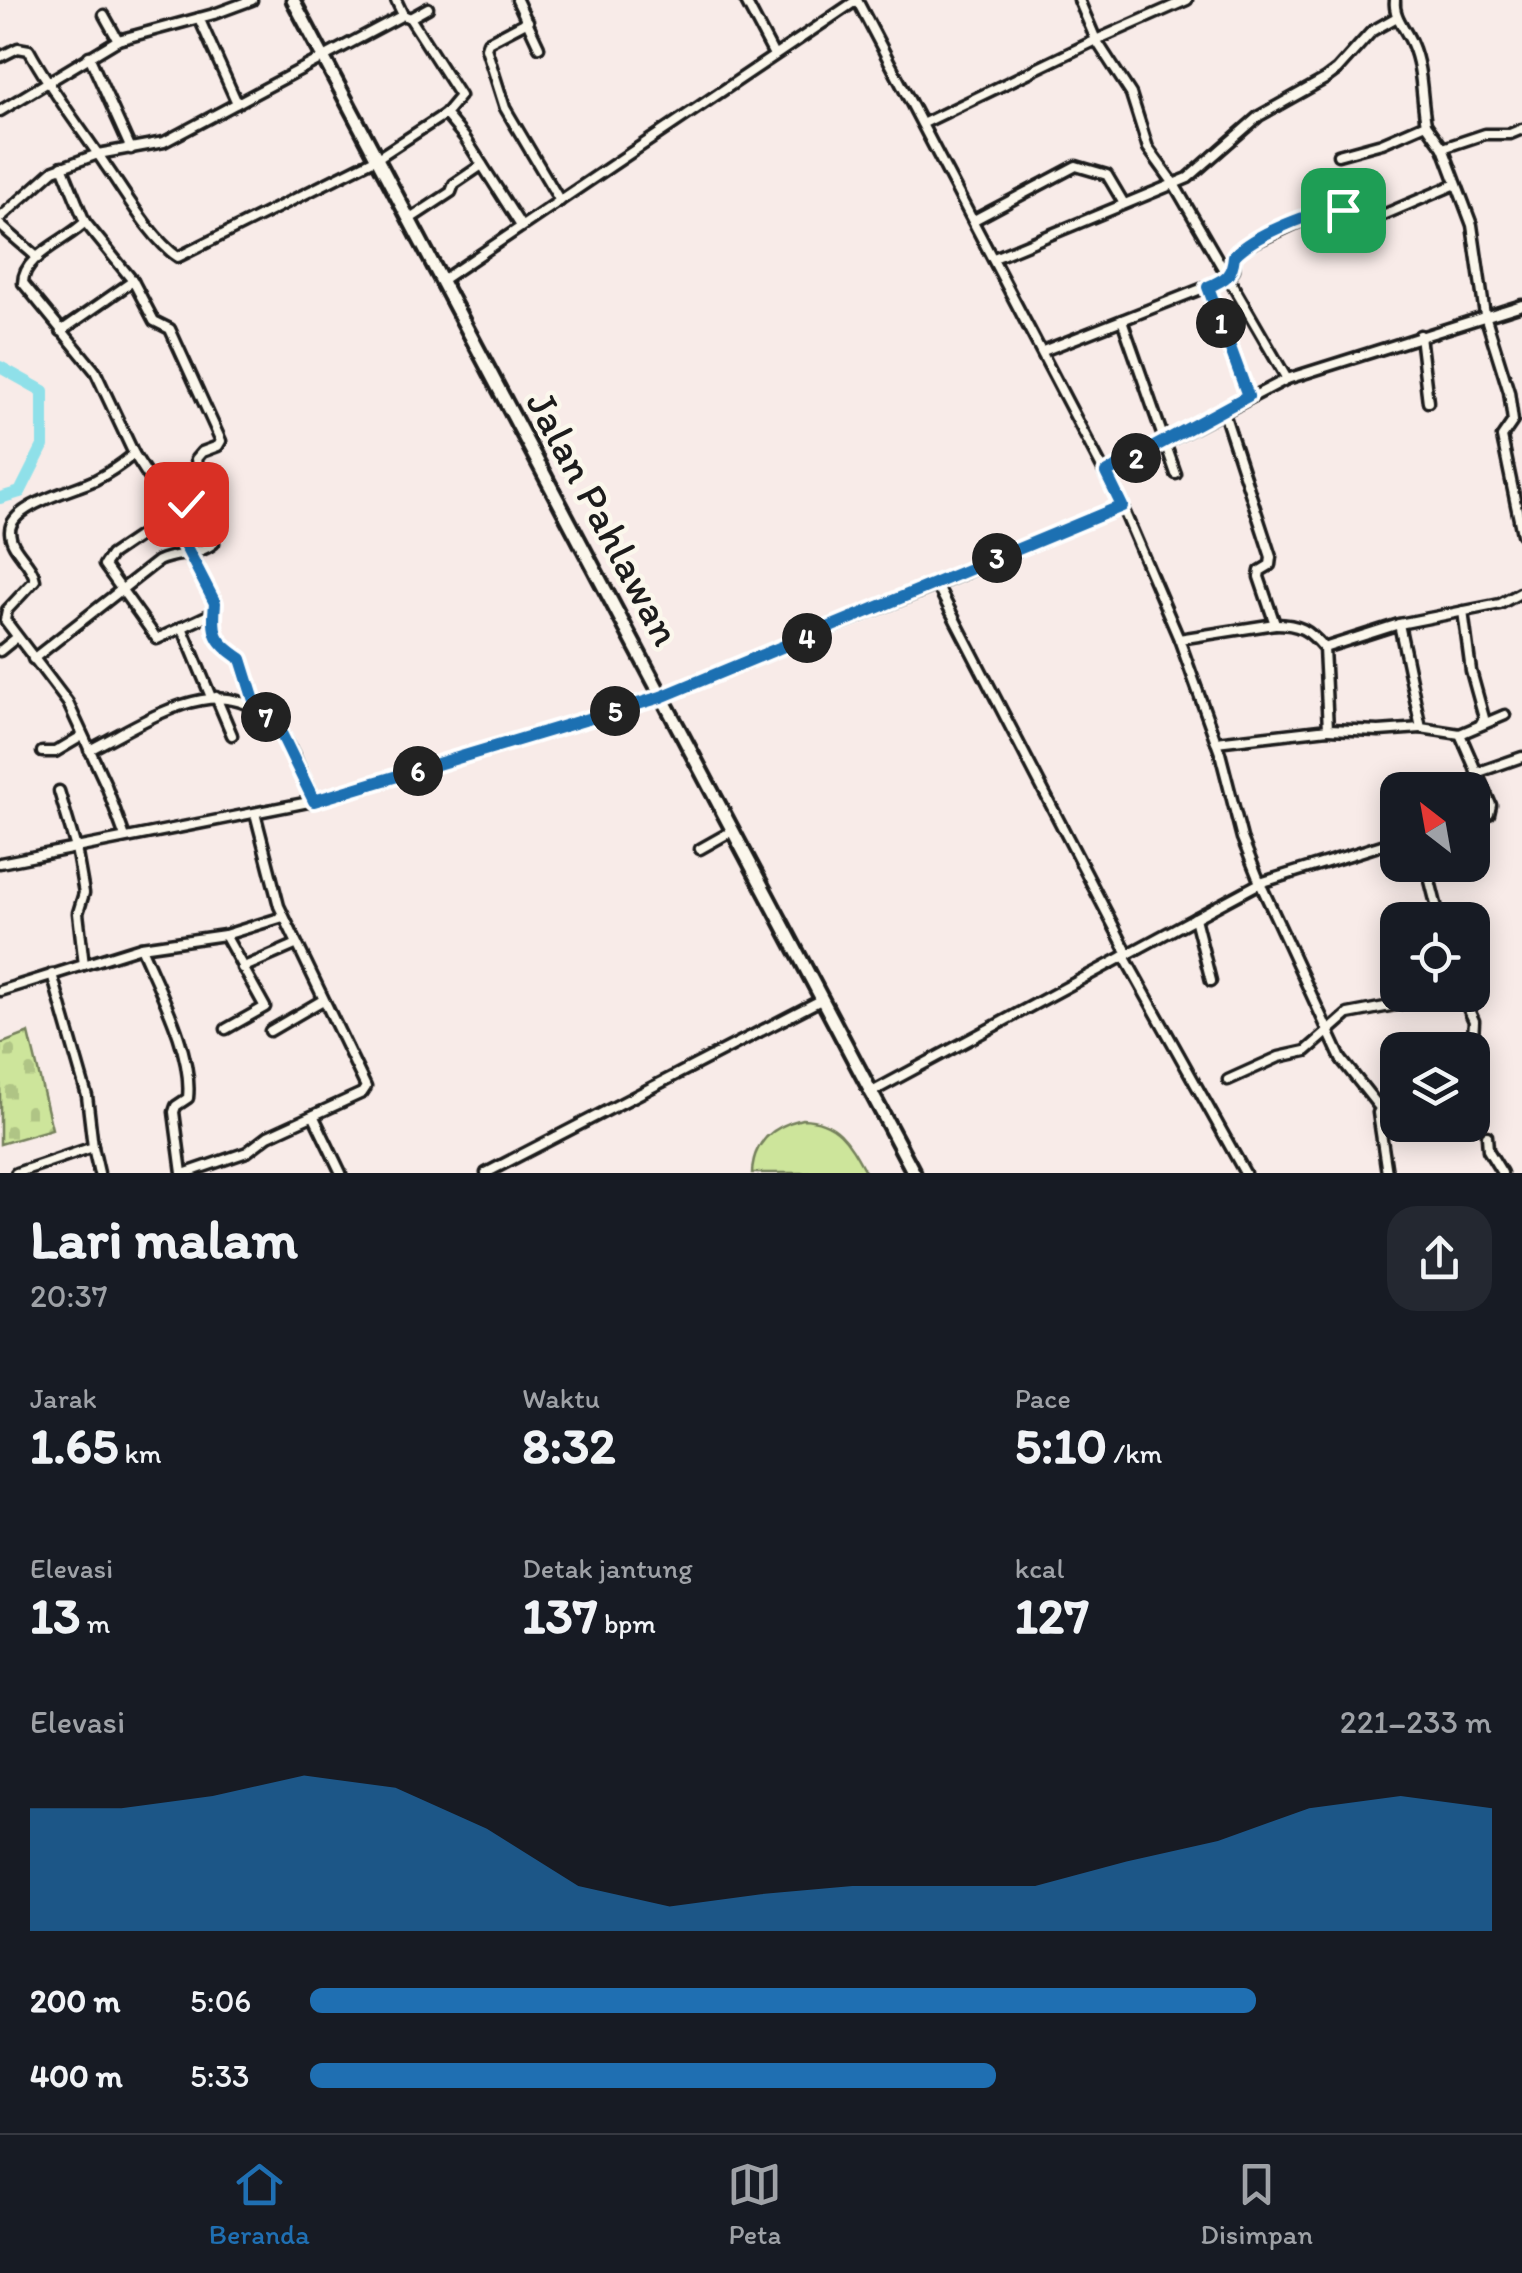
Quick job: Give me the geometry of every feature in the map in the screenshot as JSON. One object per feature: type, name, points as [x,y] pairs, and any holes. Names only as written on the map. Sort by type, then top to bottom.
[{"type":"main road","name":"Jalan Pahlawan","points":[[294,0],[914,1173]]},
{"type":"street","points":[[0,110],[118,40],[252,0]]},
{"type":"street","points":[[0,57],[18,48],[29,50],[132,204],[178,257],[378,158],[445,114],[458,101],[460,94],[396,0]]},
{"type":"street","points":[[518,0],[539,47]]},
{"type":"street","points":[[745,0],[774,56]]},
{"type":"street","points":[[832,0],[839,12]]},
{"type":"street","points":[[441,281],[857,0],[1122,506],[1179,638],[1260,883],[1326,1032],[1341,1060],[1380,1108],[1380,1125]]},
{"type":"street","points":[[1079,0],[1096,40],[1133,98],[1148,148],[1174,184],[1287,379]]},
{"type":"street","points":[[924,123],[1187,0]]},
{"type":"street","points":[[1394,0],[1397,16],[1416,56],[1426,124],[1443,148],[1472,225],[1486,315],[1509,392],[1513,421],[1502,438],[1522,534]]},
{"type":"street","points":[[38,258],[0,222],[42,178],[62,166],[98,154],[164,142],[322,58],[428,8]]},
{"type":"street","points":[[104,14],[118,40]]},
{"type":"street","points":[[994,258],[1174,184],[1205,166],[1268,109],[1325,79],[1372,31],[1397,16]]},
{"type":"street","points":[[199,18],[237,103]]},
{"type":"street","points":[[528,20],[488,42],[486,48],[505,108],[560,201]]},
{"type":"street","points":[[89,56],[130,148]]},
{"type":"street","points":[[445,114],[521,226]]},
{"type":"street","points":[[1338,154],[1382,143],[1426,124]]},
{"type":"street","points":[[1443,148],[1485,134],[1501,135],[1522,129]]},
{"type":"street","points":[[410,218],[482,165]]},
{"type":"street","points":[[32,658],[162,560],[208,548],[215,538],[196,457],[221,441],[170,328],[154,321],[133,281],[85,222],[62,166]]},
{"type":"street","points":[[974,220],[1076,166],[1107,175],[1124,202]]},
{"type":"street","points":[[1043,351],[1229,278],[1234,256],[1240,250],[1315,213],[1330,209],[1376,218],[1456,184]]},
{"type":"street","points":[[85,222],[38,258],[23,275],[23,284],[95,371],[134,454],[215,603],[212,621],[222,644],[241,659],[256,707],[280,731],[314,801]]},
{"type":"street","points":[[61,332],[133,281]]},
{"type":"street","points":[[1208,287],[1248,396]]},
{"type":"street","points":[[1106,473],[1287,379],[1522,305]]},
{"type":"street","points":[[1122,320],[1176,474]]},
{"type":"street","points":[[1420,335],[1428,402]]},
{"type":"street","points":[[1223,410],[1271,556],[1270,565],[1260,570],[1259,577],[1275,624]]},
{"type":"street","points":[[125,837],[106,785],[55,683],[2,617],[35,580],[10,536],[16,516],[91,482],[134,454]]},
{"type":"street","points":[[203,493],[105,559],[106,570],[157,638],[213,613]]},
{"type":"street","points":[[0,863],[314,801],[661,697],[938,586],[1122,506]]},
{"type":"street","points":[[0,526],[12,523]]},
{"type":"street","points":[[938,586],[1126,955],[1245,1173]]},
{"type":"street","points":[[1324,648],[1398,624],[1509,601],[1522,592]]},
{"type":"street","points":[[1463,611],[1471,671],[1484,718],[1480,725]]},
{"type":"street","points":[[1179,638],[1275,624],[1306,629],[1324,648],[1328,729]]},
{"type":"street","points":[[1398,624],[1421,728]]},
{"type":"street","points":[[182,628],[232,735]]},
{"type":"street","points":[[0,651],[16,638]]},
{"type":"street","points":[[89,750],[184,704],[214,697],[256,707]]},
{"type":"street","points":[[1216,742],[1328,729],[1421,728],[1460,734],[1504,715]]},
{"type":"street","points":[[1460,734],[1476,772]]},
{"type":"street","points":[[42,752],[56,752],[82,736]]},
{"type":"street","points":[[1479,772],[1522,757]]},
{"type":"street","points":[[59,792],[76,848],[84,893],[78,912],[84,965]]},
{"type":"street","points":[[141,947],[186,1067],[188,1098],[174,1112],[184,1173],[204,1170],[247,1152],[268,1136],[362,1093],[366,1087],[295,946],[272,889],[255,813]]},
{"type":"street","points":[[700,849],[732,831]]},
{"type":"street","points":[[870,1092],[1260,883],[1380,846]]},
{"type":"street","points":[[0,992],[141,947],[225,935],[283,917]]},
{"type":"street","points":[[1195,918],[1211,981]]},
{"type":"street","points":[[225,935],[266,1008],[226,1029]]},
{"type":"street","points":[[242,968],[295,946]]},
{"type":"street","points":[[52,974],[87,1096],[99,1173]]},
{"type":"street","points":[[270,1030],[323,1000]]},
{"type":"street","points":[[486,1173],[822,1000]]},
{"type":"street","points":[[1228,1080],[1279,1057],[1306,1051],[1341,1018],[1380,1007]]},
{"type":"street","points":[[314,1117],[342,1173]]},
{"type":"street","points":[[1383,1142],[1388,1173]]},
{"type":"street","points":[[1487,1142],[1502,1173]]},
{"type":"street","points":[[16,1173],[94,1147]]},
{"type":"green space","points":[[29,1033],[52,1129],[0,1144],[0,1044]]},
{"type":"green space","points":[[802,1119],[834,1129],[848,1143],[866,1173],[752,1173],[756,1152],[766,1137]]},
{"type":"waterway","points":[[0,367],[43,391],[43,446],[20,492],[0,498]]},
{"type":"route","points":[[186,504],[169,514],[215,603],[214,629],[227,651],[240,657],[256,707],[280,731],[314,801],[661,697],[938,586],[1122,506],[1106,473],[1248,396],[1208,287],[1229,278],[1234,256],[1244,247],[1315,213],[1343,210]]}]
